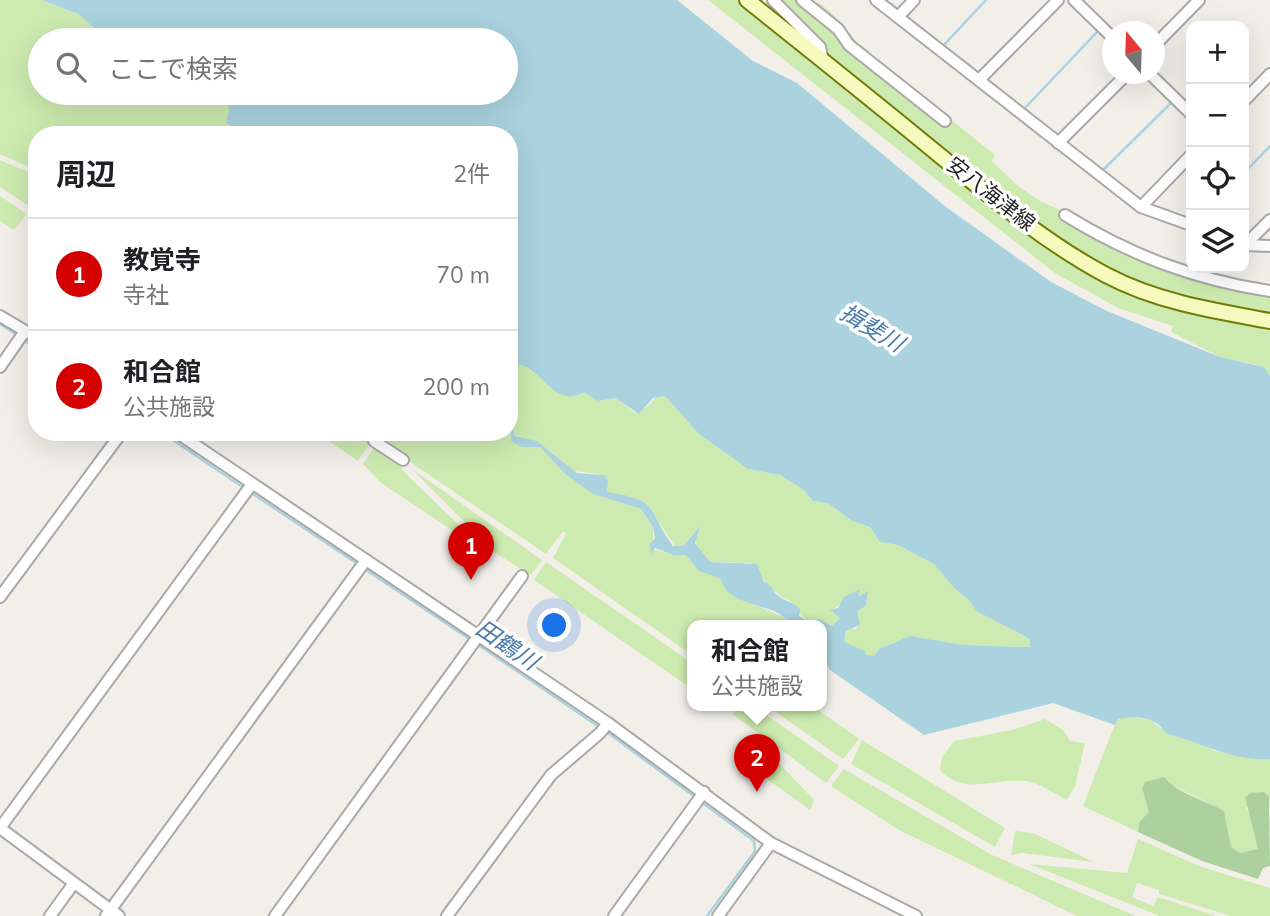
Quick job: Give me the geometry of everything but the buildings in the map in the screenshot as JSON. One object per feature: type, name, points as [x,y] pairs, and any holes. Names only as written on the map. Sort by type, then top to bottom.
[{"type":"main road","name":"安八海津線","points":[[747,0],[972,181],[1064,250],[1108,276],[1144,292],[1199,308],[1270,321]]},
{"type":"street","points":[[773,0],[820,47],[823,61]]},
{"type":"street","points":[[802,0],[838,29],[849,45],[945,121]]},
{"type":"street","points":[[876,0],[1141,207],[1186,223]]},
{"type":"street","points":[[898,17],[914,0]]},
{"type":"street","points":[[979,80],[1058,0]]},
{"type":"street","points":[[1074,0],[1102,27]]},
{"type":"street","points":[[1165,35],[1199,0]]},
{"type":"street","points":[[1249,96],[1270,74]]},
{"type":"street","points":[[1059,143],[1117,84]]},
{"type":"street","points":[[1160,84],[1186,109]]},
{"type":"street","points":[[1141,207],[1186,160]]},
{"type":"street","points":[[1065,215],[1106,240],[1173,269],[1235,286],[1270,290]]},
{"type":"street","points":[[1249,241],[1270,220]]},
{"type":"street","points":[[1249,245],[1270,246]]},
{"type":"street","points":[[0,316],[22,335],[28,336]]},
{"type":"street","points":[[0,367],[22,335]]},
{"type":"street","points":[[0,597],[114,441]]},
{"type":"street","points":[[188,441],[249,488],[605,727],[771,843],[916,916]]},
{"type":"street","points":[[374,441],[403,460]]},
{"type":"street","points":[[249,488],[0,828],[112,914],[363,564]]},
{"type":"street","points":[[275,916],[522,576]]},
{"type":"street","points":[[447,916],[551,775],[605,727]]},
{"type":"street","points":[[614,916],[701,796]]},
{"type":"street","points":[[718,916],[771,843]]},
{"type":"street","points":[[50,916],[74,883]]},
{"type":"green space","points":[[0,0],[42,0],[78,14],[94,28],[28,28],[28,105],[227,105],[227,117],[234,126],[28,126],[28,167],[0,154]]},
{"type":"green space","points":[[708,0],[740,0],[1098,277],[1270,327],[1270,376],[1258,365],[1220,357],[1171,332],[1173,326],[1118,308],[1055,273]]},
{"type":"green space","points":[[778,0],[798,0],[849,41],[806,0],[814,1],[828,10],[872,56],[995,155],[992,161],[1018,186],[1040,201],[1067,213],[1107,244],[1186,268],[1186,273],[1203,273],[1270,293],[1270,316],[1170,295],[1110,271],[1061,242],[831,59],[826,48]]},
{"type":"green space","points":[[0,160],[28,172],[28,206],[0,187]]},
{"type":"green space","points":[[0,196],[27,214],[14,230],[0,221]]},
{"type":"green space","points":[[518,365],[525,366],[566,396],[584,392],[598,401],[615,398],[635,413],[648,406],[658,395],[665,396],[699,434],[748,469],[780,475],[804,490],[813,501],[828,503],[852,521],[870,527],[880,542],[898,545],[934,564],[954,588],[969,600],[976,611],[1026,637],[1030,640],[1030,647],[964,645],[910,636],[879,649],[874,656],[866,655],[844,643],[844,635],[850,629],[857,629],[857,611],[866,606],[868,593],[857,598],[859,590],[832,609],[840,618],[832,626],[827,625],[827,620],[808,620],[792,602],[769,586],[751,563],[710,562],[697,547],[694,532],[683,546],[676,548],[649,507],[607,492],[607,483],[599,474],[573,471],[531,440],[518,436]]},
{"type":"green space","points":[[328,441],[367,441],[370,443],[358,461]]},
{"type":"green space","points":[[379,441],[514,441],[522,447],[540,447],[565,474],[593,494],[641,509],[653,528],[653,549],[673,555],[686,555],[699,571],[719,577],[746,601],[791,620],[687,620],[687,652],[553,558],[566,534],[563,531],[546,554]]},
{"type":"green space","points":[[375,446],[398,462],[405,473],[492,557],[380,482],[363,464]]},
{"type":"green space","points":[[412,469],[542,560],[531,575],[495,553]]},
{"type":"green space","points":[[546,562],[687,660],[687,686],[534,580]]},
{"type":"green space","points":[[734,711],[761,711],[839,766],[826,783],[732,714]]},
{"type":"green space","points":[[774,711],[820,711],[859,739],[843,759]]},
{"type":"green space","points":[[1128,716],[1150,720],[1170,735],[1187,737],[1215,751],[1270,759],[1270,802],[1269,797],[1246,807],[1253,822],[1258,850],[1239,853],[1231,847],[1224,811],[1170,784],[1142,788],[1149,812],[1139,822],[1138,832],[1083,806],[1117,719]]},
{"type":"green space","points":[[1045,719],[1064,731],[1070,741],[1085,743],[1075,786],[1067,800],[1031,782],[1015,780],[981,784],[959,783],[940,770],[942,757],[954,741],[1012,730]]},
{"type":"green space","points":[[862,740],[1005,828],[995,847],[851,764]]},
{"type":"green space","points":[[763,743],[778,755],[778,762],[814,800],[810,810],[752,768]]},
{"type":"green space","points":[[844,769],[992,855],[1136,916],[1077,916],[899,830],[831,786]]},
{"type":"green space","points":[[1164,777],[1184,792],[1224,811],[1231,847],[1240,853],[1258,849],[1245,797],[1251,793],[1264,792],[1269,797],[1270,866],[1263,868],[1258,879],[1202,861],[1138,832],[1139,822],[1149,812],[1142,788],[1145,782]]},
{"type":"green space","points":[[1015,831],[1033,833],[1094,862],[1022,853],[1011,855]]},
{"type":"green space","points":[[1138,839],[1199,866],[1270,888],[1270,916],[1231,916],[1159,894],[1159,890],[1137,883],[1132,897],[1153,906],[1158,897],[1216,916],[1160,916],[1029,864],[1127,873]]},
{"type":"water","name":"揖斐川","points":[[42,0],[677,0],[753,61],[797,83],[946,207],[1051,282],[1107,311],[1220,357],[1264,367],[1270,376],[1270,759],[1244,758],[1219,751],[1169,734],[1155,722],[1144,718],[1118,719],[1115,725],[1053,703],[924,735],[830,670],[827,665],[827,624],[832,626],[840,618],[830,610],[838,608],[844,597],[860,589],[858,597],[868,591],[866,606],[857,611],[860,625],[846,631],[844,642],[865,651],[866,655],[874,656],[879,649],[910,636],[964,645],[1030,647],[1030,640],[976,611],[969,600],[954,588],[934,564],[898,545],[880,542],[870,527],[852,521],[828,503],[813,501],[804,490],[780,475],[748,469],[699,434],[665,396],[653,398],[639,414],[615,398],[598,401],[584,392],[575,396],[559,393],[533,371],[518,365],[518,126],[231,126],[226,122],[229,110],[227,105],[518,105],[518,28],[94,28],[78,14]]},
{"type":"water","points":[[518,437],[537,441],[577,473],[604,475],[608,480],[607,492],[636,499],[650,508],[673,546],[683,546],[700,526],[695,543],[710,562],[757,564],[764,582],[780,597],[798,607],[799,616],[806,620],[788,620],[776,612],[735,597],[721,579],[699,571],[686,555],[673,555],[655,548],[651,554],[650,544],[655,538],[653,527],[641,509],[593,494],[565,474],[540,447],[522,447],[511,441],[518,441]]},
{"type":"waterway","points":[[885,0],[897,9]]},
{"type":"waterway","points":[[943,46],[986,0]]},
{"type":"waterway","points":[[906,16],[978,73]]},
{"type":"waterway","points":[[1024,109],[1099,30]]},
{"type":"waterway","points":[[988,80],[1010,98]]},
{"type":"waterway","points":[[1102,171],[1172,102]]},
{"type":"waterway","points":[[1249,168],[1270,146]]},
{"type":"waterway","points":[[1129,191],[1139,199]]},
{"type":"waterway","points":[[1149,204],[1169,211]]},
{"type":"waterway","name":"田鶴川","points":[[0,324],[17,335]]},
{"type":"waterway","name":"田鶴川","points":[[22,339],[28,343]]},
{"type":"waterway","name":"田鶴川","points":[[174,441],[244,488]]},
{"type":"waterway","name":"田鶴川","points":[[250,492],[358,564]]},
{"type":"waterway","name":"田鶴川","points":[[363,568],[471,640]]},
{"type":"waterway","name":"田鶴川","points":[[477,644],[599,727]]},
{"type":"waterway","name":"田鶴川","points":[[604,730],[695,797]]},
{"type":"waterway","name":"田鶴川","points":[[700,801],[754,841],[755,851],[707,916]]},
{"type":"waterway","points":[[45,868],[67,884]]},
{"type":"place","name":"教覚寺","points":[[471,580]]},
{"type":"place","name":"和合館","points":[[757,792]]}]
